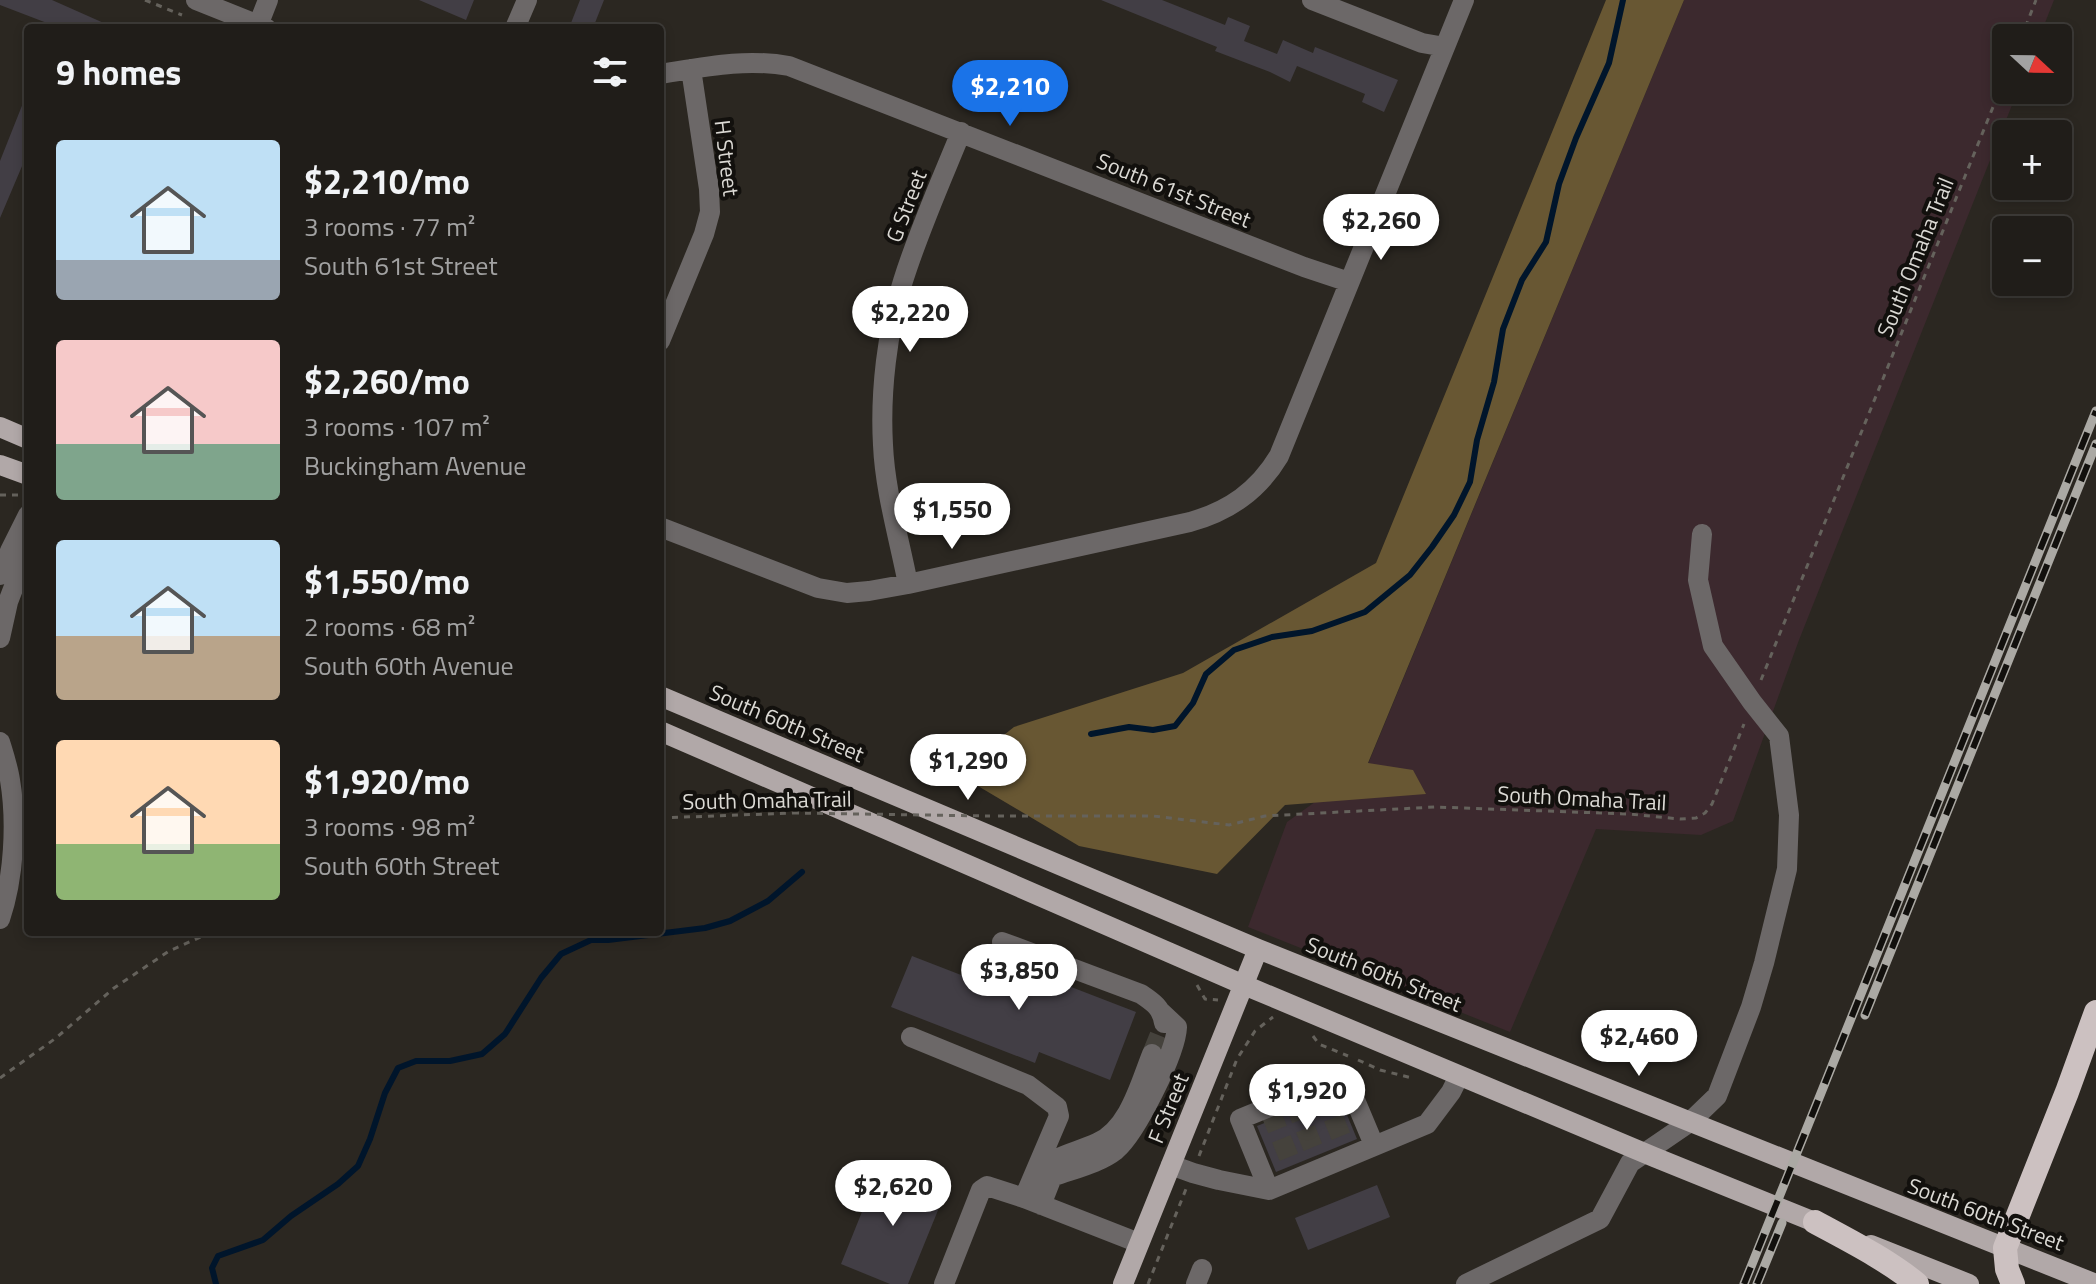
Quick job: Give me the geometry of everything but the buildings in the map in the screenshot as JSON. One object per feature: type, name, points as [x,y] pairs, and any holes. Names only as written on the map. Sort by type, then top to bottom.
[{"type":"highway","points":[[2013,1284],[2007,1269],[2005,1248],[2096,1012]]},
{"type":"highway","points":[[1815,1222],[1865,1249],[1917,1284]]},
{"type":"main road","points":[[0,427],[24,437]]},
{"type":"main road","points":[[0,465],[24,474]]},
{"type":"main road","name":"South 60th Street","points":[[664,698],[1258,949],[2096,1284]]},
{"type":"main road","points":[[664,733],[1459,1076],[1969,1284]]},
{"type":"main road","name":"F Street","points":[[1123,1284],[1258,949]]},
{"type":"street","points":[[196,0],[253,24]]},
{"type":"street","points":[[261,24],[268,0]]},
{"type":"street","points":[[517,24],[527,0]]},
{"type":"street","points":[[1312,0],[1422,43],[1445,47]]},
{"type":"street","points":[[664,529],[818,588],[847,593],[908,584],[1190,522],[1219,512],[1251,492],[1279,456],[1464,0]]},
{"type":"street","name":"South 61st Street","points":[[664,73],[747,62],[789,66],[1349,282]]},
{"type":"street","name":"H Street","points":[[664,331],[710,212],[691,69]]},
{"type":"street","name":"G Street","points":[[908,584],[888,488],[883,445],[887,356],[903,281],[961,132]]},
{"type":"street","points":[[0,575],[24,523]]},
{"type":"street","points":[[1466,1284],[1600,1219],[1630,1163],[1690,1122],[1717,1096],[1746,1022],[1787,869],[1789,815],[1779,736],[1713,646],[1698,580],[1702,534]]},
{"type":"street","points":[[0,638],[8,602],[24,560]]},
{"type":"street","points":[[0,742],[10,779],[13,838],[10,876],[0,919]]},
{"type":"street","points":[[1002,942],[1141,994],[1155,1004],[1162,1019],[1177,1027],[1177,1038],[1115,1131],[1100,1142],[1052,1160],[1036,1173]]},
{"type":"street","points":[[911,1037],[1028,1085],[1057,1107],[1059,1116],[1036,1173],[1032,1202]]},
{"type":"street","points":[[1032,1202],[1052,1177],[1114,1152],[1127,1139],[1148,1085],[1152,1054]]},
{"type":"street","points":[[1269,1190],[1240,1119],[1345,1076],[1374,1145]]},
{"type":"street","points":[[1171,1165],[1269,1190],[1294,1172],[1319,1161],[1347,1150],[1374,1145],[1427,1124],[1459,1076]]},
{"type":"street","points":[[944,1284],[981,1190],[987,1186],[1139,1243]]},
{"type":"path","points":[[2027,24],[2036,0]]},
{"type":"path","name":"South Omaha Trail","points":[[664,818],[793,813],[1153,816],[1229,825],[1265,816],[1435,807],[1696,818],[1712,804],[1994,104]]},
{"type":"path","points":[[0,495],[24,495]]},
{"type":"path","points":[[0,1078],[56,1038],[114,988],[169,951],[203,936]]},
{"type":"path","points":[[1148,1284],[1237,1059],[1255,1031],[1273,1017]]},
{"type":"shaded area","points":[[1606,0],[1684,0],[1368,763],[1413,770],[1426,794],[1285,805],[1217,874],[1079,846],[956,773],[1014,727],[1183,673],[1376,563]]},
{"type":"shaded area","points":[[1684,0],[2054,0],[2045,24],[1992,24],[1992,104],[2012,104],[2006,120],[1992,120],[1992,155],[1799,640],[1733,821],[1701,835],[1596,829],[1510,1032],[1248,927],[1287,822],[1368,764]]},
{"type":"waterway","points":[[1091,734],[1129,727],[1153,730],[1175,726],[1193,703],[1206,674],[1234,650],[1272,637],[1312,631],[1365,612],[1410,575],[1432,547],[1454,515],[1470,482],[1503,329],[1522,280],[1546,242],[1559,184],[1609,63],[1623,0]]},
{"type":"waterway","points":[[664,933],[730,921],[768,901],[802,872]]},
{"type":"waterway","points":[[216,1284],[212,1268],[218,1256],[263,1240],[358,1166],[385,1093],[398,1068],[416,1061],[450,1061],[482,1054],[505,1034],[541,978],[561,954],[591,940],[640,936]]},
{"type":"tunnel","points":[[1152,1054],[1163,1027]]},
{"type":"tunnel","points":[[1322,1090],[1344,1144]]},
{"type":"tunnel","points":[[1294,1101],[1316,1155]]},
{"type":"tunnel","points":[[1270,1111],[1292,1165]]},
{"type":"railway","points":[[1744,1284],[2096,411]]},
{"type":"railway","points":[[1865,1015],[2096,444]]},
{"type":"railway","points":[[1757,1284],[1782,1223]]}]
